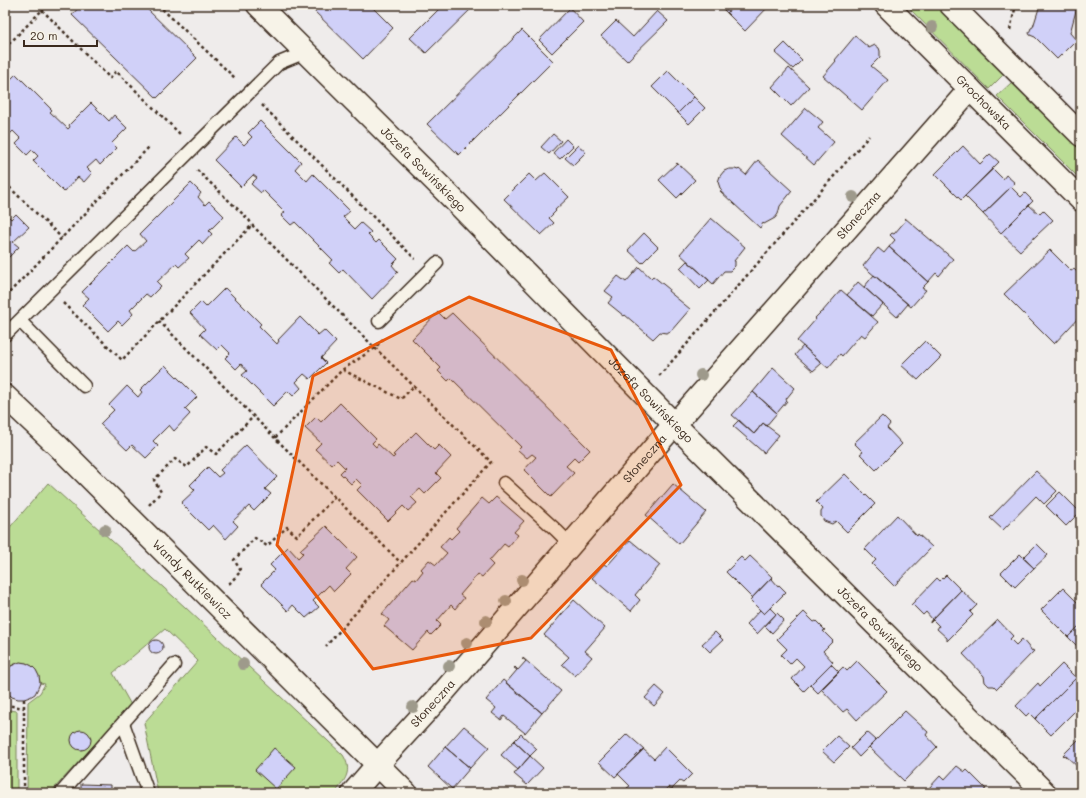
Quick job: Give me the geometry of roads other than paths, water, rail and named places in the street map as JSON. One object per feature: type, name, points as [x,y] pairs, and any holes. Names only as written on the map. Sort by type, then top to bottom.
[{"type":"street","name":"Józefa Sowińskiego","points":[[258,5],[460,206],[644,394],[1045,793]]},
{"type":"street","name":"Grochowska","points":[[886,5],[1081,200]]},
{"type":"street","points":[[953,6],[1081,135]]},
{"type":"street","name":"Słoneczna","points":[[353,793],[441,695],[675,425],[970,89]]},
{"type":"street","name":"Wandy Rutkiewicz","points":[[5,396],[58,446],[406,793]]},
{"type":"lane","points":[[5,335],[280,63],[306,52]]},
{"type":"lane","points":[[379,321],[437,263]]},
{"type":"lane","points":[[20,321],[84,386]]},
{"type":"lane","points":[[504,483],[571,545]]},
{"type":"lane","points":[[61,793],[174,665]]},
{"type":"lane","points":[[123,723],[148,793]]}]
